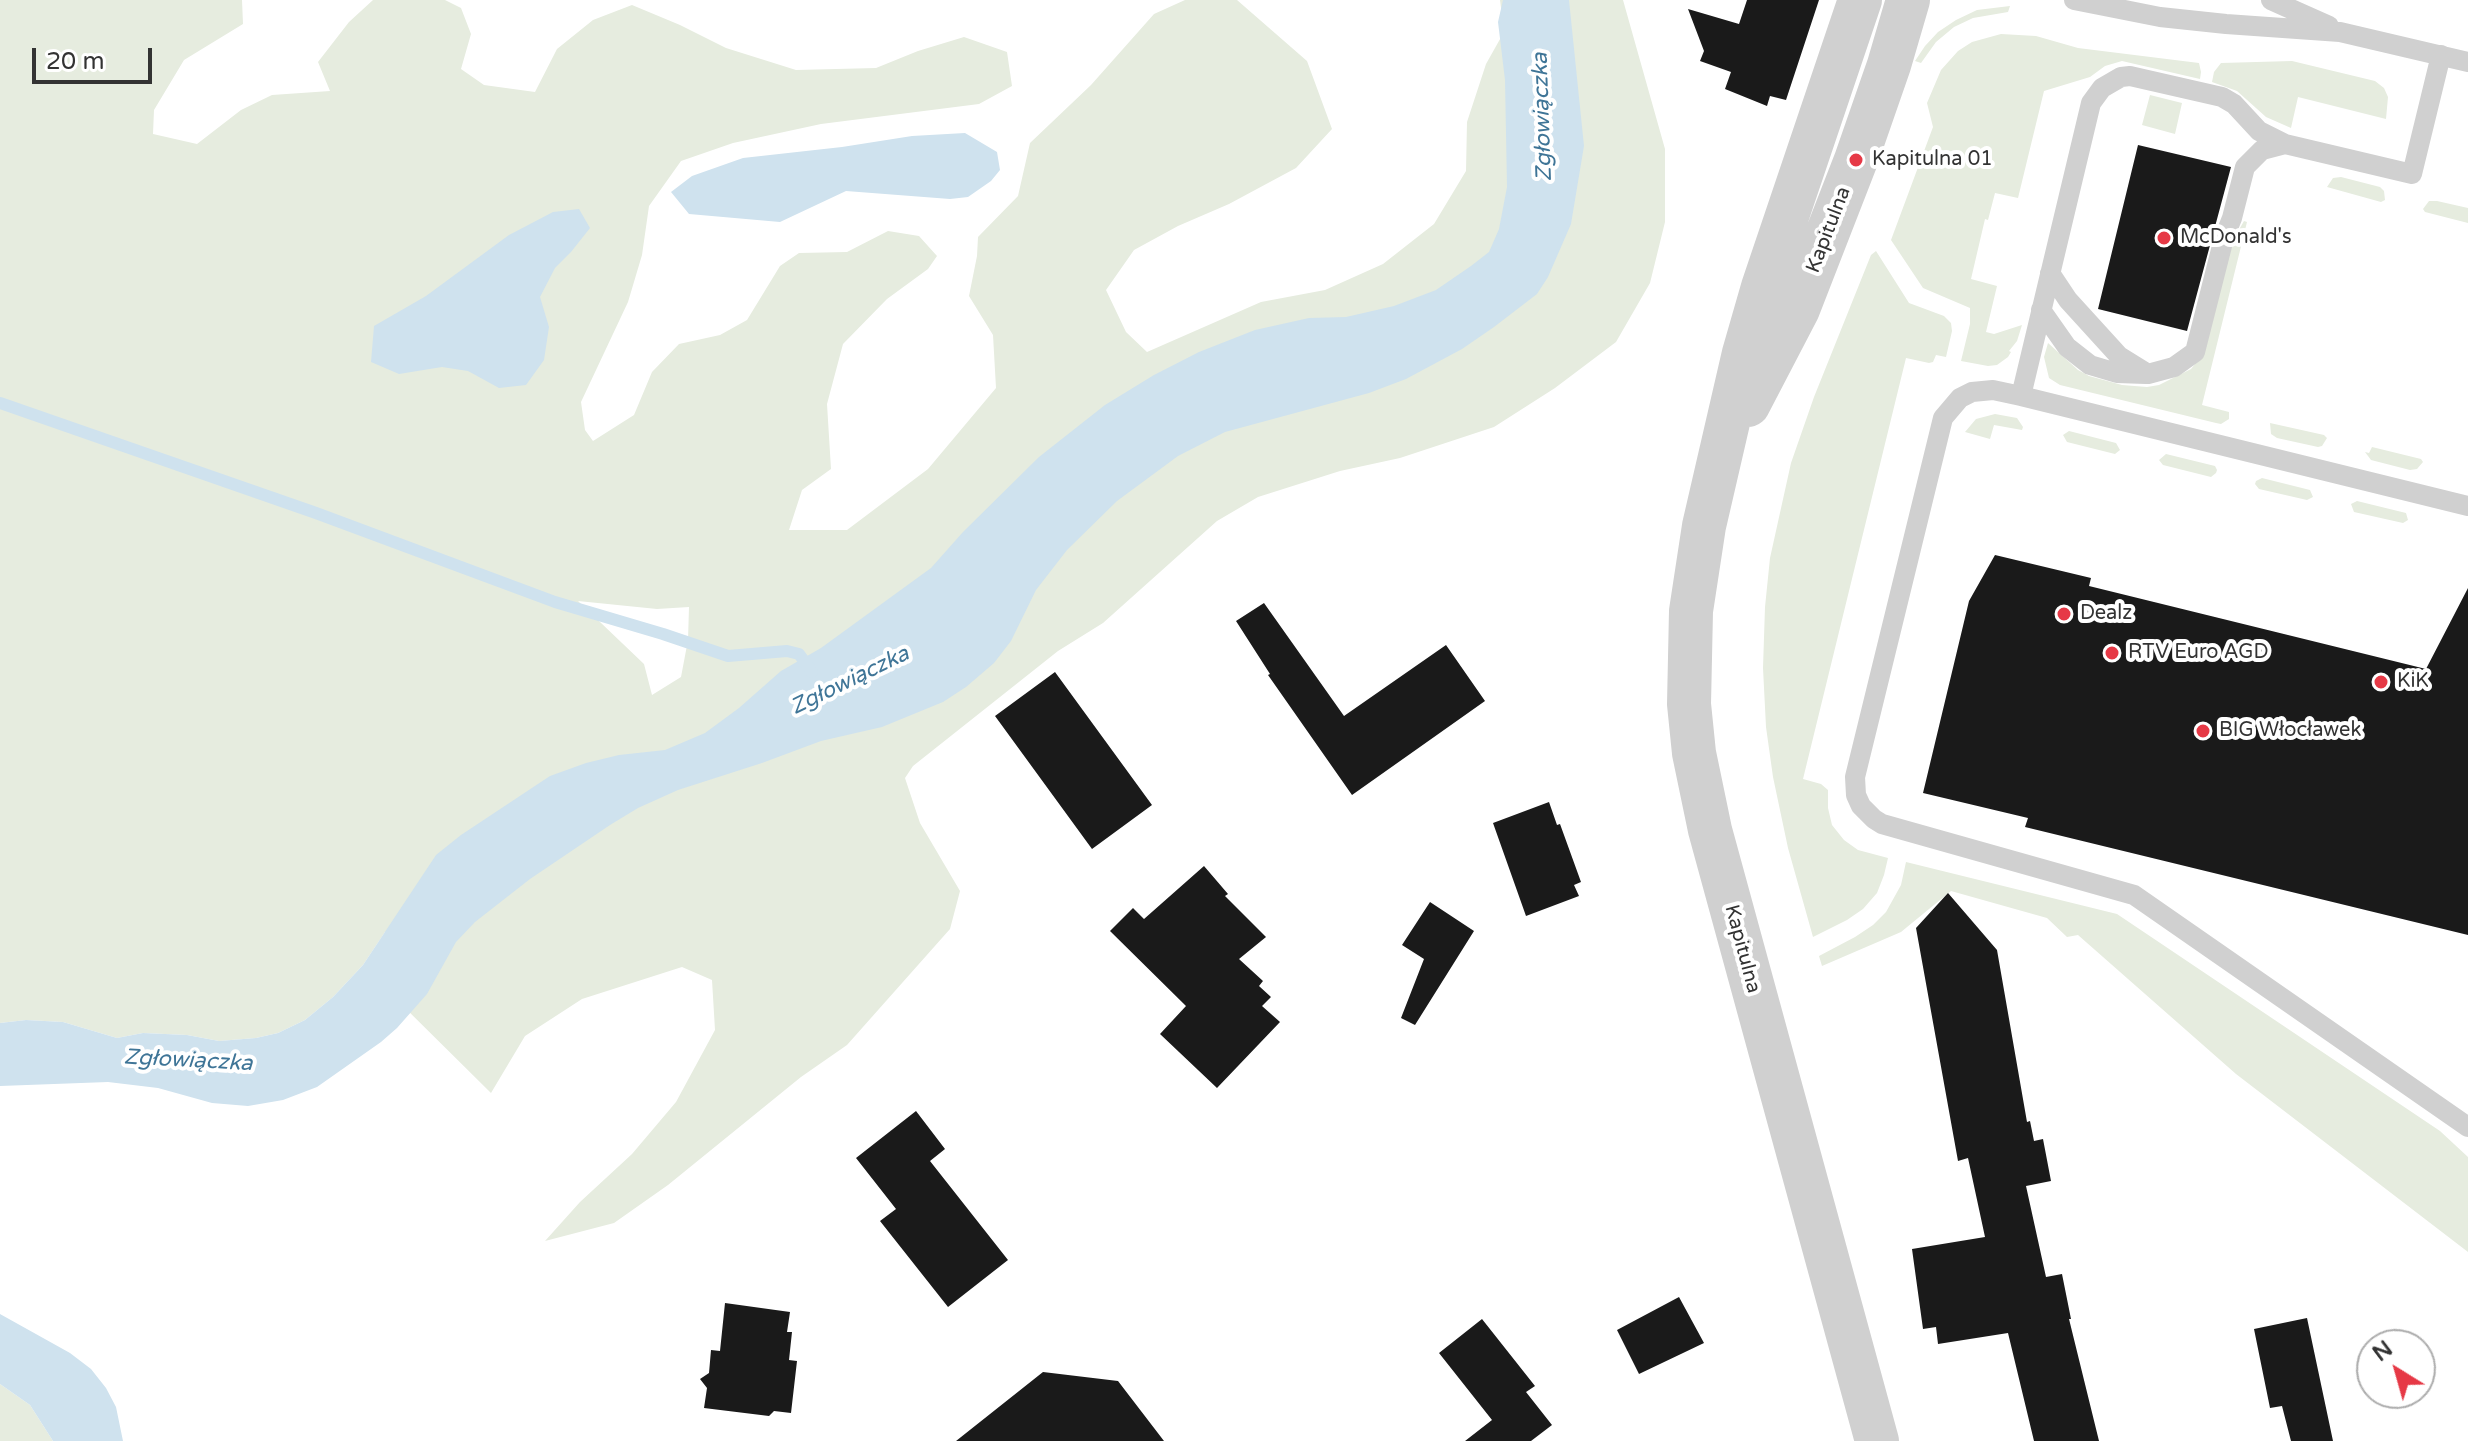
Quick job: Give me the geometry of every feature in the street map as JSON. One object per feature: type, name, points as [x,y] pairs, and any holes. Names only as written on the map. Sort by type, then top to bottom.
[{"type":"street","name":"Kapitulna","points":[[1860,0],[1763,287],[1744,353],[1704,526],[1691,611],[1689,704],[1694,753],[1710,830],[1877,1441]]},
{"type":"street","name":"Kapitulna","points":[[1723,448],[1798,309],[1889,65],[1919,1]]},
{"type":"lane","points":[[2074,0],[2160,17],[2340,32],[2468,62]]},
{"type":"lane","points":[[2271,0],[2340,32]]},
{"type":"lane","points":[[2021,396],[2091,103],[2107,84],[2130,76],[2222,97],[2234,104],[2259,131],[2285,144],[2412,174],[2441,55]]},
{"type":"lane","points":[[2041,310],[2067,347],[2090,365],[2117,373],[2148,374],[2174,367],[2195,352],[2245,167],[2262,150],[2285,144]]},
{"type":"lane","points":[[2050,273],[2068,300],[2109,347],[2148,374]]},
{"type":"lane","points":[[2468,506],[2021,396],[1993,390],[1972,392],[1960,398],[1943,418],[1855,777],[1856,795],[1861,806],[1874,819],[2134,895],[2468,1127]]},
{"type":"shaded area","points":[[0,0],[242,0],[243,24],[184,60],[154,110],[153,134],[197,144],[241,110],[272,95],[330,91],[318,62],[349,22],[373,0],[445,0],[461,8],[471,34],[461,69],[484,85],[535,92],[557,49],[593,20],[632,5],[726,48],[796,70],[876,68],[964,37],[1007,52],[1012,86],[979,104],[821,124],[733,143],[681,161],[649,206],[642,255],[628,302],[581,402],[585,430],[593,441],[634,415],[652,372],[679,344],[720,335],[747,320],[780,266],[799,253],[847,252],[888,231],[919,236],[937,256],[928,269],[887,299],[843,344],[827,404],[831,469],[802,490],[789,530],[847,530],[928,469],[996,388],[993,335],[969,296],[978,237],[1018,196],[1030,143],[1091,85],[1154,14],[1185,0],[1237,0],[1307,61],[1332,129],[1296,168],[1134,250],[1106,290],[1126,332],[1147,352],[1261,302],[1325,290],[1383,264],[1434,224],[1466,171],[1467,122],[1486,64],[1504,32],[1500,0],[1623,0],[1665,149],[1665,222],[1650,283],[1616,342],[1555,388],[1494,427],[1400,458],[1340,471],[1258,497],[1217,521],[1103,623],[1058,651],[913,766],[905,778],[920,823],[960,891],[950,929],[847,1045],[801,1077],[668,1185],[614,1223],[545,1241],[580,1202],[632,1154],[676,1102],[715,1030],[712,980],[682,967],[582,999],[525,1036],[491,1093],[396,999],[385,932],[363,965],[333,997],[305,1020],[278,1033],[219,1041],[187,1035],[143,1033],[117,1038],[63,1022],[26,1020],[0,1023]],"holes":[[[578,601],[657,609],[689,607],[688,640],[681,677],[652,695],[644,664]]]},
{"type":"shaded area","points":[[2010,6],[2008,12],[1973,18],[1954,27],[1936,42],[1921,63],[1915,61],[1938,32],[1956,20],[1977,10]]},
{"type":"shaded area","points":[[2001,34],[2036,36],[2078,48],[2199,63],[2201,72],[2200,79],[2122,61],[2105,66],[2090,77],[2044,91],[2018,198],[1995,193],[1988,220],[1985,219],[1971,279],[1997,286],[1986,332],[1994,334],[2022,325],[2008,357],[1997,365],[1988,366],[1961,361],[1970,324],[1970,308],[1923,288],[1891,240],[1933,127],[1927,103],[1941,70],[1958,51],[1972,42]]},
{"type":"shaded area","points":[[2292,61],[2375,81],[2384,88],[2388,97],[2386,119],[2298,97],[2291,128],[2266,117],[2237,91],[2212,82],[2214,72],[2221,63]]},
{"type":"shaded area","points":[[2150,95],[2182,103],[2175,134],[2142,125]]},
{"type":"shaded area","points":[[2341,177],[2380,187],[2385,200],[2381,202],[2327,187],[2333,178]]},
{"type":"shaded area","points":[[2429,201],[2468,208],[2468,223],[2425,212],[2423,209]]},
{"type":"shaded area","points":[[2244,221],[2247,222],[2202,405],[2229,412],[2229,419],[2221,424],[2216,423],[2060,385],[2049,378],[2044,357],[2048,343],[2078,370],[2122,385],[2159,385],[2191,369],[2204,353],[2233,240]]},
{"type":"shaded area","points":[[1876,251],[1909,303],[1944,316],[1951,323],[1952,331],[1946,357],[1936,355],[1929,363],[1906,358],[1803,779],[1821,784],[1828,790],[1832,825],[1844,840],[1858,850],[1888,858],[1877,893],[1863,909],[1813,937],[1788,848],[1773,777],[1766,727],[1763,668],[1765,607],[1770,558],[1791,463],[1814,397],[1871,255]]},
{"type":"shaded area","points":[[1995,414],[2017,418],[2022,430],[1994,425],[1990,439],[1965,432],[1976,419]]},
{"type":"shaded area","points":[[2270,423],[2327,438],[2318,447],[2277,438],[2271,434]]},
{"type":"shaded area","points":[[2069,431],[2116,443],[2120,450],[2115,454],[2067,442],[2063,435]]},
{"type":"shaded area","points":[[2372,447],[2423,462],[2417,469],[2410,470],[2371,460],[2365,452],[2369,453]]},
{"type":"shaded area","points":[[2166,454],[2215,466],[2216,473],[2211,477],[2163,465],[2159,460]]},
{"type":"shaded area","points":[[2262,478],[2310,490],[2313,497],[2307,500],[2259,489],[2255,484]]},
{"type":"shaded area","points":[[2357,501],[2406,513],[2408,520],[2403,523],[2354,512],[2351,504]]},
{"type":"shaded area","points":[[1906,862],[2117,914],[2440,1131],[2468,1157],[2468,1252],[2236,1074],[2078,935],[2067,937],[2047,918],[1951,891],[1901,932],[1822,966],[1819,956],[1855,937],[1886,912],[1901,885]]},
{"type":"shaded area","points":[[0,1384],[30,1405],[53,1441],[0,1441]]},
{"type":"water","name":"Zgłowiączka","points":[[1503,0],[1569,0],[1584,146],[1571,224],[1548,277],[1537,294],[1494,327],[1462,349],[1406,379],[1369,393],[1225,432],[1178,456],[1117,501],[1067,550],[1036,590],[1011,641],[994,663],[966,687],[943,702],[882,727],[821,741],[678,790],[610,825],[530,879],[475,922],[456,942],[427,994],[397,1028],[317,1087],[283,1100],[248,1106],[212,1103],[158,1088],[108,1082],[0,1086],[0,1023],[26,1020],[63,1022],[117,1038],[143,1033],[187,1035],[219,1041],[278,1033],[305,1020],[333,997],[363,965],[436,855],[461,835],[550,776],[619,755],[665,750],[705,733],[781,671],[821,648],[931,568],[1039,457],[1105,405],[1199,352],[1255,330],[1309,318],[1346,317],[1394,306],[1436,290],[1471,266],[1489,252],[1499,229],[1507,187],[1505,80],[1498,22]]},
{"type":"water","points":[[965,133],[997,152],[1000,170],[991,181],[968,197],[950,199],[846,191],[780,222],[689,214],[671,192],[692,176],[743,158],[912,136]]},
{"type":"water","points":[[579,209],[590,228],[555,268],[540,297],[549,327],[544,360],[526,385],[499,388],[468,371],[442,367],[399,374],[371,362],[374,326],[426,296],[509,235],[553,212]]},
{"type":"water","points":[[0,1314],[70,1353],[91,1369],[116,1407],[123,1441],[53,1441],[30,1405],[0,1384]]},
{"type":"building","points":[[1747,0],[1819,0],[1786,100],[1770,96],[1767,106],[1725,89],[1731,72],[1700,61],[1704,51],[1688,9],[1739,24]]},
{"type":"building","name":"McDonald's","points":[[2138,145],[2231,167],[2187,331],[2098,309]]},
{"type":"building","name":"BIG Włocławek","points":[[1995,555],[2091,578],[2089,586],[2426,669],[2468,588],[2468,935],[2025,827],[2028,818],[1923,793],[1969,601]]},
{"type":"building","points":[[1264,603],[1344,716],[1446,645],[1485,701],[1352,795],[1268,675],[1236,621]]},
{"type":"building","points":[[1055,672],[1152,805],[1092,849],[995,716]]},
{"type":"building","points":[[1549,802],[1581,882],[1574,885],[1579,896],[1526,916],[1493,823]]},
{"type":"building","points":[[1204,866],[1228,894],[1225,896],[1266,937],[1239,959],[1263,981],[1259,986],[1271,997],[1262,1006],[1280,1022],[1217,1088],[1160,1034],[1186,1006],[1110,931],[1133,908],[1144,919]]},
{"type":"building","points":[[1948,893],[1997,950],[2027,1122],[2030,1121],[2034,1141],[2043,1139],[2051,1181],[2026,1186],[2046,1277],[2062,1274],[2069,1319],[2099,1441],[2034,1441],[2008,1333],[1938,1344],[1936,1327],[1923,1329],[1912,1249],[1985,1237],[1968,1158],[1958,1161],[1916,928]]},
{"type":"building","points":[[1430,902],[1474,931],[1415,1025],[1401,1018],[1424,959],[1402,945]]},
{"type":"building","points":[[916,1111],[945,1149],[930,1161],[1008,1260],[948,1307],[880,1221],[896,1209],[856,1158]]},
{"type":"building","points":[[1679,1297],[1704,1343],[1639,1374],[1617,1330]]},
{"type":"building","points":[[725,1303],[790,1312],[787,1332],[792,1332],[789,1360],[797,1361],[791,1413],[774,1411],[769,1416],[704,1408],[707,1388],[700,1379],[709,1373],[711,1350],[720,1351]]},
{"type":"building","points":[[2307,1318],[2333,1441],[2291,1441],[2282,1406],[2270,1408],[2254,1329]]},
{"type":"building","points":[[1482,1319],[1535,1386],[1526,1392],[1552,1425],[1531,1441],[1465,1441],[1492,1420],[1439,1353]]},
{"type":"building","points":[[1043,1372],[1118,1381],[1164,1441],[956,1441]]},
{"type":"waterway","points":[[0,403],[316,513],[555,602],[728,656],[787,651],[799,654],[812,672]]},
{"type":"place","name":"Kapitulna 01","points":[[1856,160]]},
{"type":"place","name":"McDonald's","points":[[2164,238]]},
{"type":"place","name":"Dealz","points":[[2064,614]]},
{"type":"place","name":"RTV Euro AGD","points":[[2112,653]]},
{"type":"place","name":"KiK","points":[[2381,682]]},
{"type":"place","name":"BIG Włocławek","points":[[2203,731]]}]
